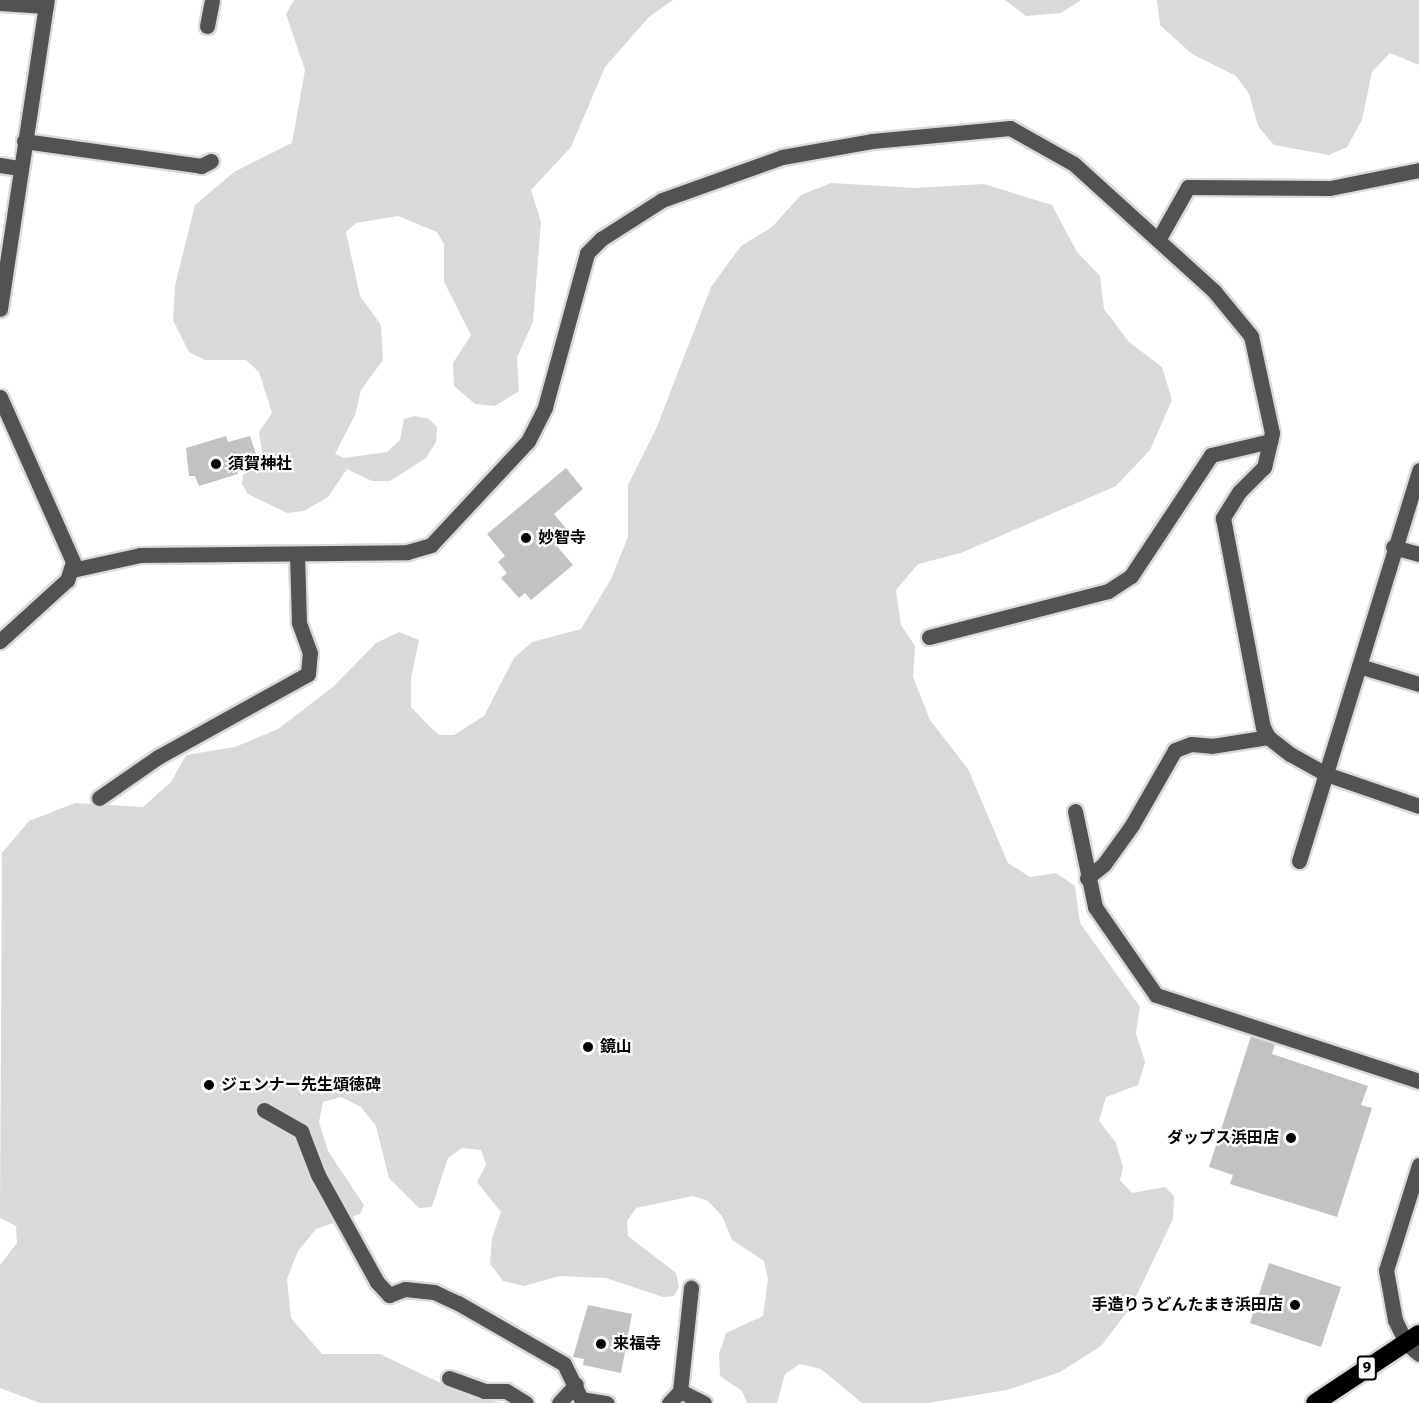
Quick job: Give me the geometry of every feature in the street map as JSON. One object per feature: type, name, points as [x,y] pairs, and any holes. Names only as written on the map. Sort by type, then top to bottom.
[{"type":"highway","name":"9","points":[[1315,1403],[1414,1343]]},
{"type":"street","points":[[207,26],[212,0]]},
{"type":"street","points":[[0,3],[46,3],[0,309]]},
{"type":"street","points":[[0,641],[72,570],[140,555],[407,552],[441,538],[528,441],[545,407],[587,253],[662,200],[783,157],[827,148],[1010,128],[1074,164],[1235,312],[1251,336],[1268,406],[1270,441],[1264,467],[1239,492],[1223,518],[1268,737]]},
{"type":"street","points":[[24,141],[201,166],[211,161]]},
{"type":"street","points":[[0,165],[20,168]]},
{"type":"street","points":[[1158,240],[1188,187],[1330,188],[1419,171]]},
{"type":"street","points":[[0,397],[71,554],[72,570]]},
{"type":"street","points":[[929,637],[1108,591],[1131,576],[1211,455],[1270,441]]},
{"type":"street","points":[[1299,861],[1419,470]]},
{"type":"street","points":[[1394,547],[1419,554]]},
{"type":"street","points":[[99,798],[158,757],[308,674],[310,653],[299,622],[297,555]]},
{"type":"street","points":[[1359,666],[1419,684]]},
{"type":"street","points":[[1087,878],[1104,864],[1132,825],[1175,750],[1191,744],[1212,746],[1268,737],[1326,774],[1419,806]]},
{"type":"street","points":[[1075,811],[1087,878],[1102,921],[1162,1000],[1419,1081]]},
{"type":"street","points":[[264,1110],[301,1131],[324,1184],[377,1282],[389,1294],[405,1289],[434,1292],[458,1303],[564,1364],[581,1398],[607,1403]]},
{"type":"street","points":[[1414,1343],[1389,1302],[1386,1270],[1419,1165]]},
{"type":"street","points":[[669,1403],[680,1391],[691,1288]]},
{"type":"street","points":[[449,1378],[484,1391],[506,1390],[526,1403]]},
{"type":"street","points":[[559,1403],[576,1384]]},
{"type":"street","points":[[680,1391],[704,1403]]},
{"type":"shaded area","points":[[294,0],[673,0],[649,17],[605,67],[571,147],[531,190],[541,222],[533,322],[517,357],[519,391],[495,406],[475,404],[454,386],[453,363],[471,335],[444,282],[444,244],[437,232],[398,216],[356,223],[346,232],[360,296],[381,325],[383,360],[361,390],[355,415],[335,454],[344,458],[387,452],[400,440],[404,419],[414,416],[429,419],[437,427],[436,442],[426,458],[390,481],[372,481],[347,469],[328,497],[304,511],[287,513],[248,494],[242,484],[243,475],[263,459],[259,432],[272,413],[259,372],[246,360],[205,360],[189,352],[173,320],[175,286],[195,205],[234,172],[292,143],[305,70],[286,14]]},
{"type":"shaded area","points":[[1005,0],[1081,0],[1061,13],[1026,16]]},
{"type":"shaded area","points":[[1157,0],[1419,0],[1419,65],[1390,53],[1372,72],[1362,120],[1347,147],[1329,155],[1274,145],[1258,126],[1249,94],[1236,76],[1192,54],[1160,25]]},
{"type":"shaded area","points":[[831,183],[914,188],[984,184],[1052,205],[1077,252],[1100,276],[1104,309],[1129,342],[1162,367],[1172,400],[1150,450],[1116,486],[961,553],[918,564],[896,590],[901,625],[915,646],[913,677],[930,720],[968,769],[1008,863],[1030,877],[1056,873],[1075,886],[1080,923],[1140,1007],[1136,1033],[1145,1062],[1138,1085],[1106,1097],[1099,1121],[1116,1143],[1123,1167],[1120,1180],[1132,1193],[1165,1187],[1174,1196],[1173,1219],[1131,1307],[1101,1346],[1060,1372],[1007,1390],[928,1403],[862,1403],[821,1369],[800,1364],[785,1374],[777,1403],[747,1403],[742,1391],[720,1376],[719,1354],[726,1333],[763,1316],[768,1279],[764,1261],[732,1240],[722,1216],[708,1201],[693,1196],[636,1208],[627,1221],[628,1236],[676,1273],[679,1287],[674,1296],[663,1297],[606,1278],[560,1276],[524,1286],[503,1281],[490,1264],[492,1238],[501,1212],[477,1182],[486,1165],[481,1150],[462,1148],[448,1158],[432,1207],[419,1208],[389,1178],[376,1126],[361,1107],[341,1097],[323,1102],[319,1122],[328,1151],[364,1205],[360,1214],[316,1229],[298,1251],[287,1279],[291,1318],[322,1354],[380,1354],[472,1398],[503,1403],[40,1403],[0,1388],[0,1265],[17,1243],[16,1226],[0,1218],[2,853],[29,821],[75,803],[143,807],[171,782],[186,755],[235,747],[278,729],[334,686],[376,643],[399,632],[419,640],[411,678],[411,707],[429,726],[439,735],[454,735],[484,716],[514,658],[532,642],[581,629],[611,579],[628,537],[628,485],[656,429],[711,287],[741,246],[772,227],[801,195]]},
{"type":"building","name":"須賀神社","points":[[226,436],[228,442],[250,436],[258,460],[236,467],[238,474],[199,486],[195,476],[189,476],[186,448]]},
{"type":"building","name":"妙智寺","points":[[566,468],[583,489],[554,514],[569,532],[555,544],[573,565],[531,600],[525,593],[519,598],[501,578],[507,573],[498,562],[505,556],[487,534]]},
{"type":"building","name":"ダップス浜田店","points":[[1251,1036],[1275,1044],[1272,1054],[1368,1086],[1361,1105],[1372,1108],[1337,1217],[1230,1184],[1233,1175],[1209,1167]]},
{"type":"building","name":"手造りうどんたまき浜田店","points":[[1269,1263],[1341,1287],[1321,1347],[1250,1323]]},
{"type":"building","name":"来福寺","points":[[588,1305],[632,1314],[621,1373],[583,1365],[584,1359],[573,1357]]},
{"type":"place","name":"須賀神社","points":[[216,464]]},
{"type":"place","name":"妙智寺","points":[[526,538]]},
{"type":"place","name":"鏡山","points":[[588,1047]]},
{"type":"place","name":"ジェンナー先生頌徳碑","points":[[209,1085]]},
{"type":"place","name":"ダップス浜田店","points":[[1291,1138]]},
{"type":"place","name":"手造りうどんたまき浜田店","points":[[1295,1305]]},
{"type":"place","name":"来福寺","points":[[601,1344]]}]
